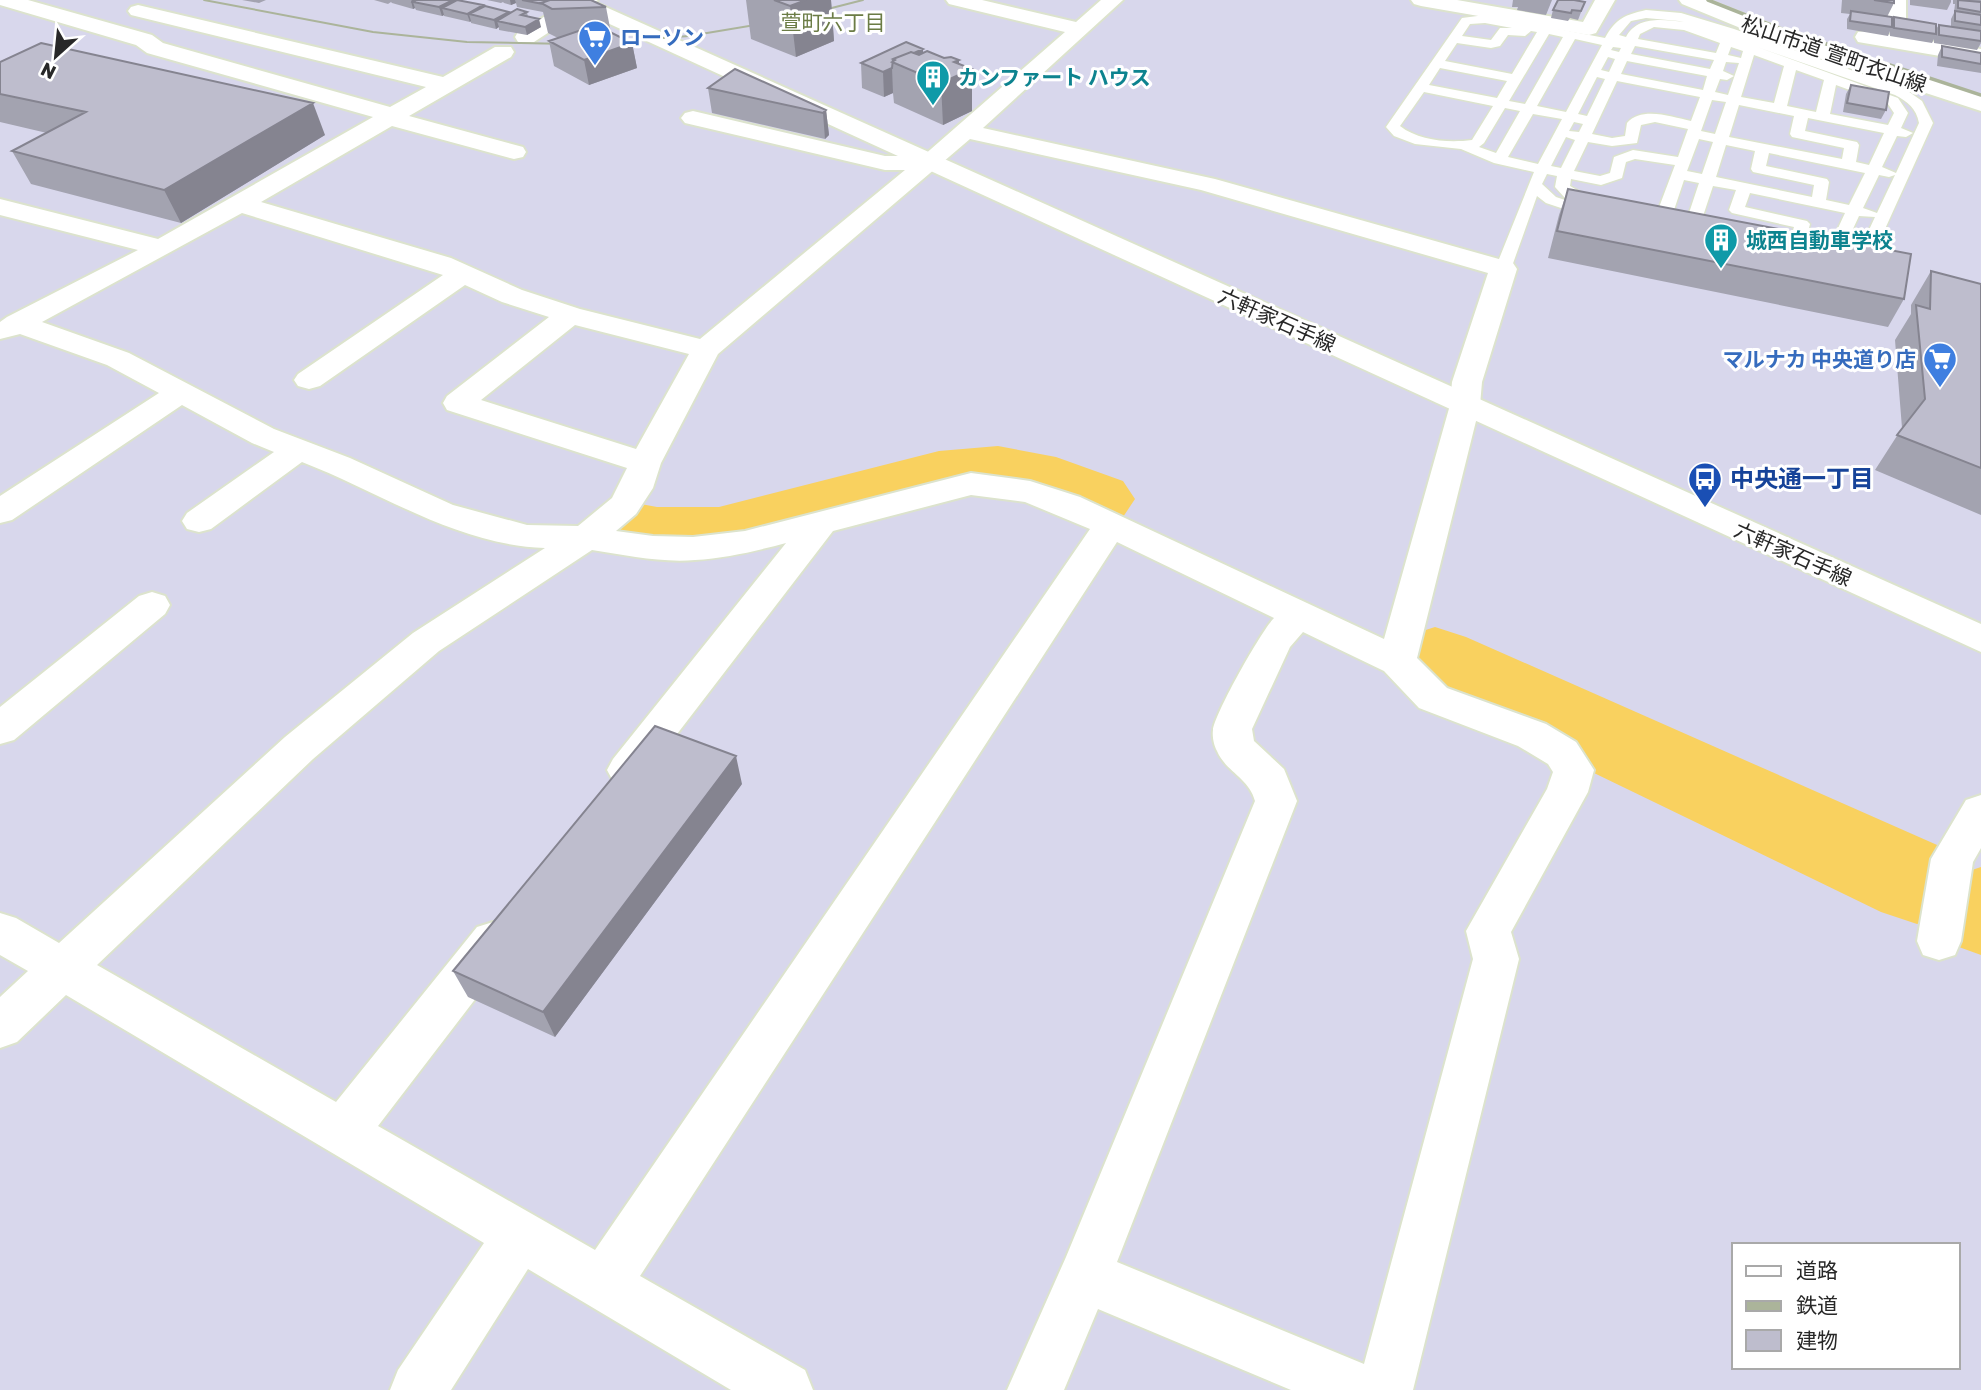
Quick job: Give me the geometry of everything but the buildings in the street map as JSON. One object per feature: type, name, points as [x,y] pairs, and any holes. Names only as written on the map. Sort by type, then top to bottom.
[{"type":"street","points":[[6,0],[144,40],[155,48],[514,152]]},
{"type":"street","points":[[956,0],[1080,29]]},
{"type":"street","points":[[0,1027],[299,748],[426,642],[586,538],[624,506],[636,488],[645,463],[706,349],[947,148],[1113,0]]},
{"type":"street","points":[[1421,0],[1589,29],[1605,0]]},
{"type":"street","points":[[1895,24],[1896,0]]},
{"type":"street","points":[[526,37],[588,1]]},
{"type":"street","name":"六軒家石手線","points":[[588,1],[947,148],[1981,639]]},
{"type":"street","name":"松山市道 萱町衣山線","points":[[1691,1],[1802,45],[1981,104]]},
{"type":"street","points":[[75,39],[148,6],[446,85]]},
{"type":"street","points":[[1866,37],[1981,56]]},
{"type":"street","points":[[9,328],[162,248],[503,52]]},
{"type":"street","points":[[693,118],[885,163],[947,148],[1206,184],[1503,269],[1466,393],[1397,662]]},
{"type":"street","points":[[237,203],[440,264],[512,296],[570,315],[706,349]]},
{"type":"street","points":[[0,207],[162,248]]},
{"type":"street","points":[[309,380],[464,273]]},
{"type":"street","points":[[570,315],[458,403],[645,463]]},
{"type":"street","points":[[9,328],[118,359],[263,436],[299,449],[441,513],[484,527],[527,536],[586,538],[653,548],[693,549],[745,541],[971,484],[1030,492],[1068,505],[1397,662],[1433,698],[1532,735],[1562,753],[1574,771],[1567,792],[1488,932],[1496,959],[1385,1390]]},
{"type":"street","points":[[0,512],[181,392]]},
{"type":"street","name":"六軒家石手線","points":[[1466,393],[1981,611]]},
{"type":"street","points":[[199,521],[299,449]]},
{"type":"street","points":[[608,794],[822,521]]},
{"type":"street","points":[[603,1284],[1110,526]]},
{"type":"street","points":[[0,729],[152,605]]},
{"type":"street","points":[[1035,1390],[1085,1276],[1276,801],[1270,780],[1235,748],[1232,729],[1275,640],[1297,615]]},
{"type":"street","points":[[1939,941],[1952,859],[1981,812]]},
{"type":"street","points":[[343,1132],[514,914]]},
{"type":"street","points":[[0,932],[785,1390]]},
{"type":"street","points":[[418,1390],[520,1235]]},
{"type":"street","points":[[1085,1276],[1358,1390]]},
{"type":"lane","points":[[1503,269],[1534,185],[1610,41],[1627,18],[1691,1]]},
{"type":"lane","points":[[1534,185],[1550,200],[1571,209],[1814,246],[1839,243],[1901,113],[1893,101],[1791,64],[1725,46],[1681,17],[1646,14]]},
{"type":"lane","points":[[1543,33],[1474,19],[1466,21],[1393,127],[1396,132],[1448,146],[1467,147],[1499,160],[1601,181],[1617,175],[1619,160],[1633,154],[1681,168],[1708,180],[1884,217]]},
{"type":"lane","points":[[1662,221],[1583,200],[1570,195],[1562,187],[1564,174],[1629,45],[1642,26],[1664,23],[1686,26],[1725,46],[1900,92],[1916,101],[1924,112],[1926,123],[1884,217],[1869,248],[1854,257],[1830,259],[1798,256],[1693,227]]},
{"type":"lane","points":[[1453,39],[1491,44],[1499,40],[1500,33],[1511,30],[1571,35],[1671,54],[1715,74],[1741,79]]},
{"type":"lane","points":[[1467,147],[1477,144],[1543,33]]},
{"type":"lane","points":[[1499,160],[1571,35]]},
{"type":"lane","points":[[1629,45],[1671,54],[1725,46]]},
{"type":"lane","points":[[1662,221],[1725,46]]},
{"type":"lane","points":[[1693,227],[1749,52]]},
{"type":"lane","points":[[1436,63],[1516,79]]},
{"type":"lane","points":[[1779,109],[1791,64]]},
{"type":"lane","points":[[1452,66],[1444,78],[1488,87],[1481,99]]},
{"type":"lane","points":[[1594,73],[1920,136]]},
{"type":"lane","points":[[1822,117],[1831,78]]},
{"type":"lane","points":[[1420,87],[1591,122]]},
{"type":"lane","points":[[1802,113],[1797,134],[1852,145],[1848,165]]},
{"type":"lane","points":[[1562,132],[1612,142],[1632,140],[1634,124],[1644,118],[1655,118],[1721,139],[1902,176]]},
{"type":"lane","points":[[1763,148],[1758,169],[1822,182],[1818,203]]},
{"type":"lane","points":[[1744,187],[1737,210],[1802,225],[1798,242]]},
{"type":"waterway","points":[[630,528],[657,533],[719,533],[939,475],[981,470],[1029,474],[1096,499]]},
{"type":"waterway","points":[[1435,659],[1917,882]]},
{"type":"tram line","points":[[204,0],[373,32],[467,42],[569,44]]},
{"type":"tram line","points":[[812,13],[863,0]]},
{"type":"tram line","points":[[608,42],[689,36],[767,23]]},
{"type":"railway","points":[[1708,0],[1781,29],[1981,95]]},
{"type":"place","name":"ローソン","points":[[595,67]]},
{"type":"place","name":"カンファート ハウス","points":[[933,107]]},
{"type":"place","name":"城西自動車学校","points":[[1721,270]]},
{"type":"place","name":"マルナカ 中央道り店","points":[[1940,389]]},
{"type":"place","name":"中央通一丁目","points":[[1705,509]]},
{"type":"district","name":"萱町六丁目","points":[[833,22]]}]
